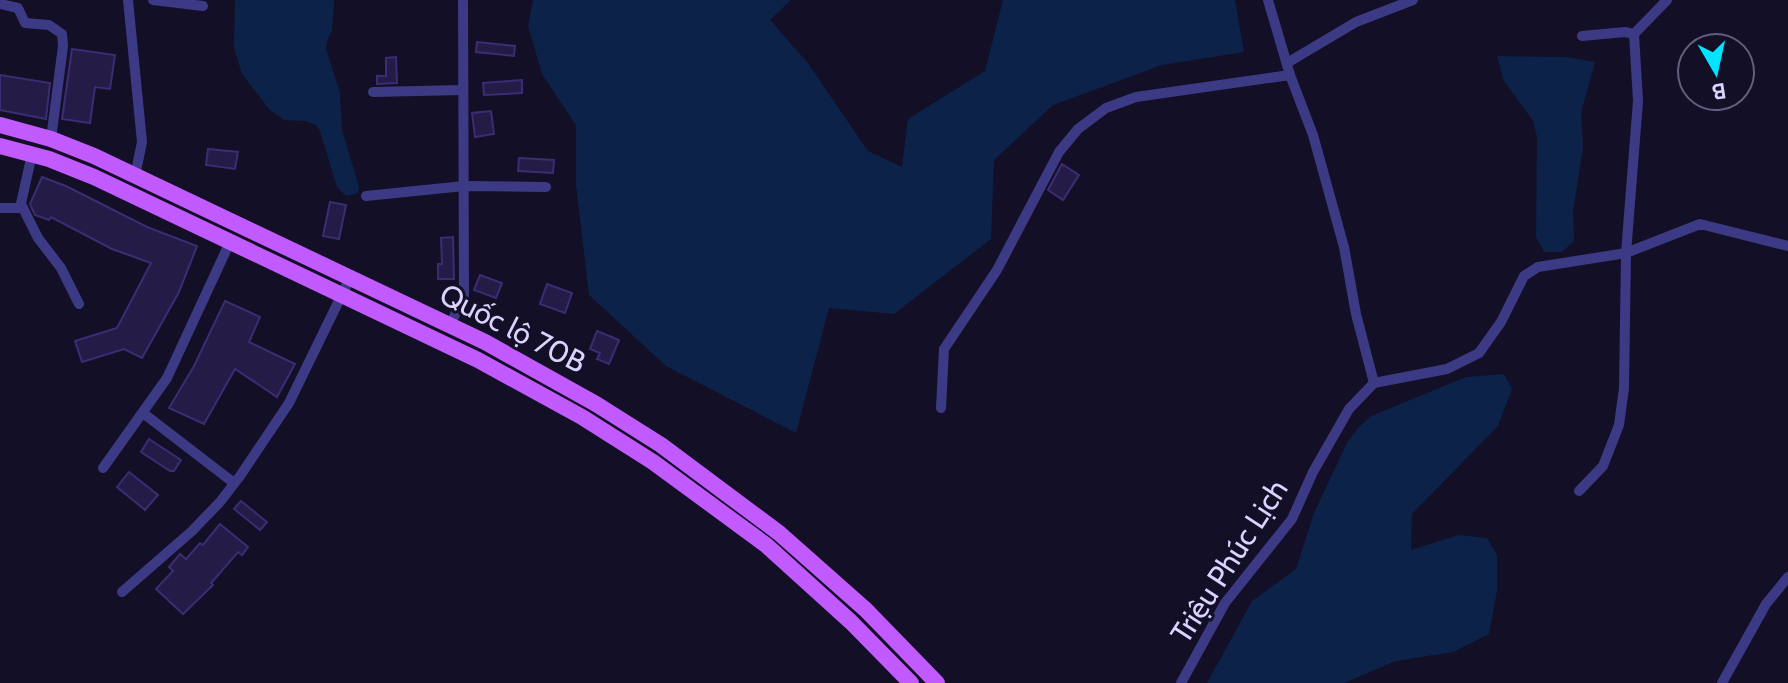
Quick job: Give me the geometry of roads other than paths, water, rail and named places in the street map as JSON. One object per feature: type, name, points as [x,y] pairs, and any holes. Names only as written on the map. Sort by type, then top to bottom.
[{"type":"main road","name":"Quốc lộ 70B","points":[[0,125],[51,139],[135,176],[450,325],[560,382],[673,454],[779,533],[866,610],[937,683]]},
{"type":"main road","name":"Quốc lộ 70B","points":[[0,146],[32,154],[94,177],[478,360],[582,417],[653,462],[766,545],[851,622],[911,683]]},
{"type":"main road","points":[[336,292],[344,275]]},
{"type":"street","points":[[128,0],[142,142],[135,176]]},
{"type":"street","points":[[153,0],[203,6]]},
{"type":"street","points":[[450,325],[464,296],[463,0]]},
{"type":"street","points":[[1268,0],[1313,135],[1340,233],[1374,383],[1447,369],[1479,353],[1501,322],[1524,276],[1538,267],[1626,253],[1700,224],[1788,246]]},
{"type":"street","points":[[941,408],[944,349],[997,270],[1059,152],[1078,129],[1106,108],[1136,97],[1289,69],[1356,22],[1413,0]]},
{"type":"street","points":[[1579,491],[1603,466],[1619,425],[1624,388],[1626,253],[1638,101],[1634,34],[1667,0]]},
{"type":"street","points":[[0,4],[18,8],[23,21],[29,25],[49,25],[62,34],[51,139]]},
{"type":"street","points":[[1582,36],[1634,34]]},
{"type":"street","points":[[373,92],[463,90]]},
{"type":"street","points":[[20,208],[32,154]]},
{"type":"street","points":[[366,196],[464,186],[546,187]]},
{"type":"street","points":[[0,208],[22,206],[38,238],[61,268],[79,304]]},
{"type":"street","points":[[103,468],[167,378],[230,242]]},
{"type":"street","points":[[122,592],[192,531],[234,483],[289,403],[336,292]]},
{"type":"street","name":"Triệu Phúc Lịch","points":[[1181,683],[1225,603],[1292,519],[1313,472],[1349,409],[1374,383]]},
{"type":"street","points":[[143,413],[234,483]]},
{"type":"street","points":[[1722,683],[1766,604],[1788,577]]},
{"type":"water","points":[[235,0],[334,0],[332,31],[326,48],[340,93],[342,130],[359,187],[358,193],[346,196],[337,187],[316,125],[306,121],[284,120],[269,109],[242,74],[234,48]]},
{"type":"water","points":[[533,0],[791,0],[770,20],[807,62],[868,151],[902,167],[908,119],[985,71],[1003,0],[1235,0],[1244,52],[1162,65],[1053,105],[994,160],[991,239],[894,314],[829,308],[796,433],[666,366],[589,295],[576,185],[576,125],[542,74],[528,26]]},
{"type":"water","points":[[1497,56],[1567,57],[1595,62],[1581,113],[1583,147],[1573,212],[1574,241],[1562,252],[1544,252],[1536,237],[1537,137],[1533,121],[1504,81]]},
{"type":"water","points":[[1504,374],[1512,389],[1498,426],[1412,514],[1411,550],[1458,535],[1487,538],[1497,555],[1497,591],[1489,634],[1453,652],[1396,661],[1344,683],[1207,683],[1252,601],[1296,569],[1314,513],[1347,443],[1357,429],[1371,416],[1466,377]]}]
